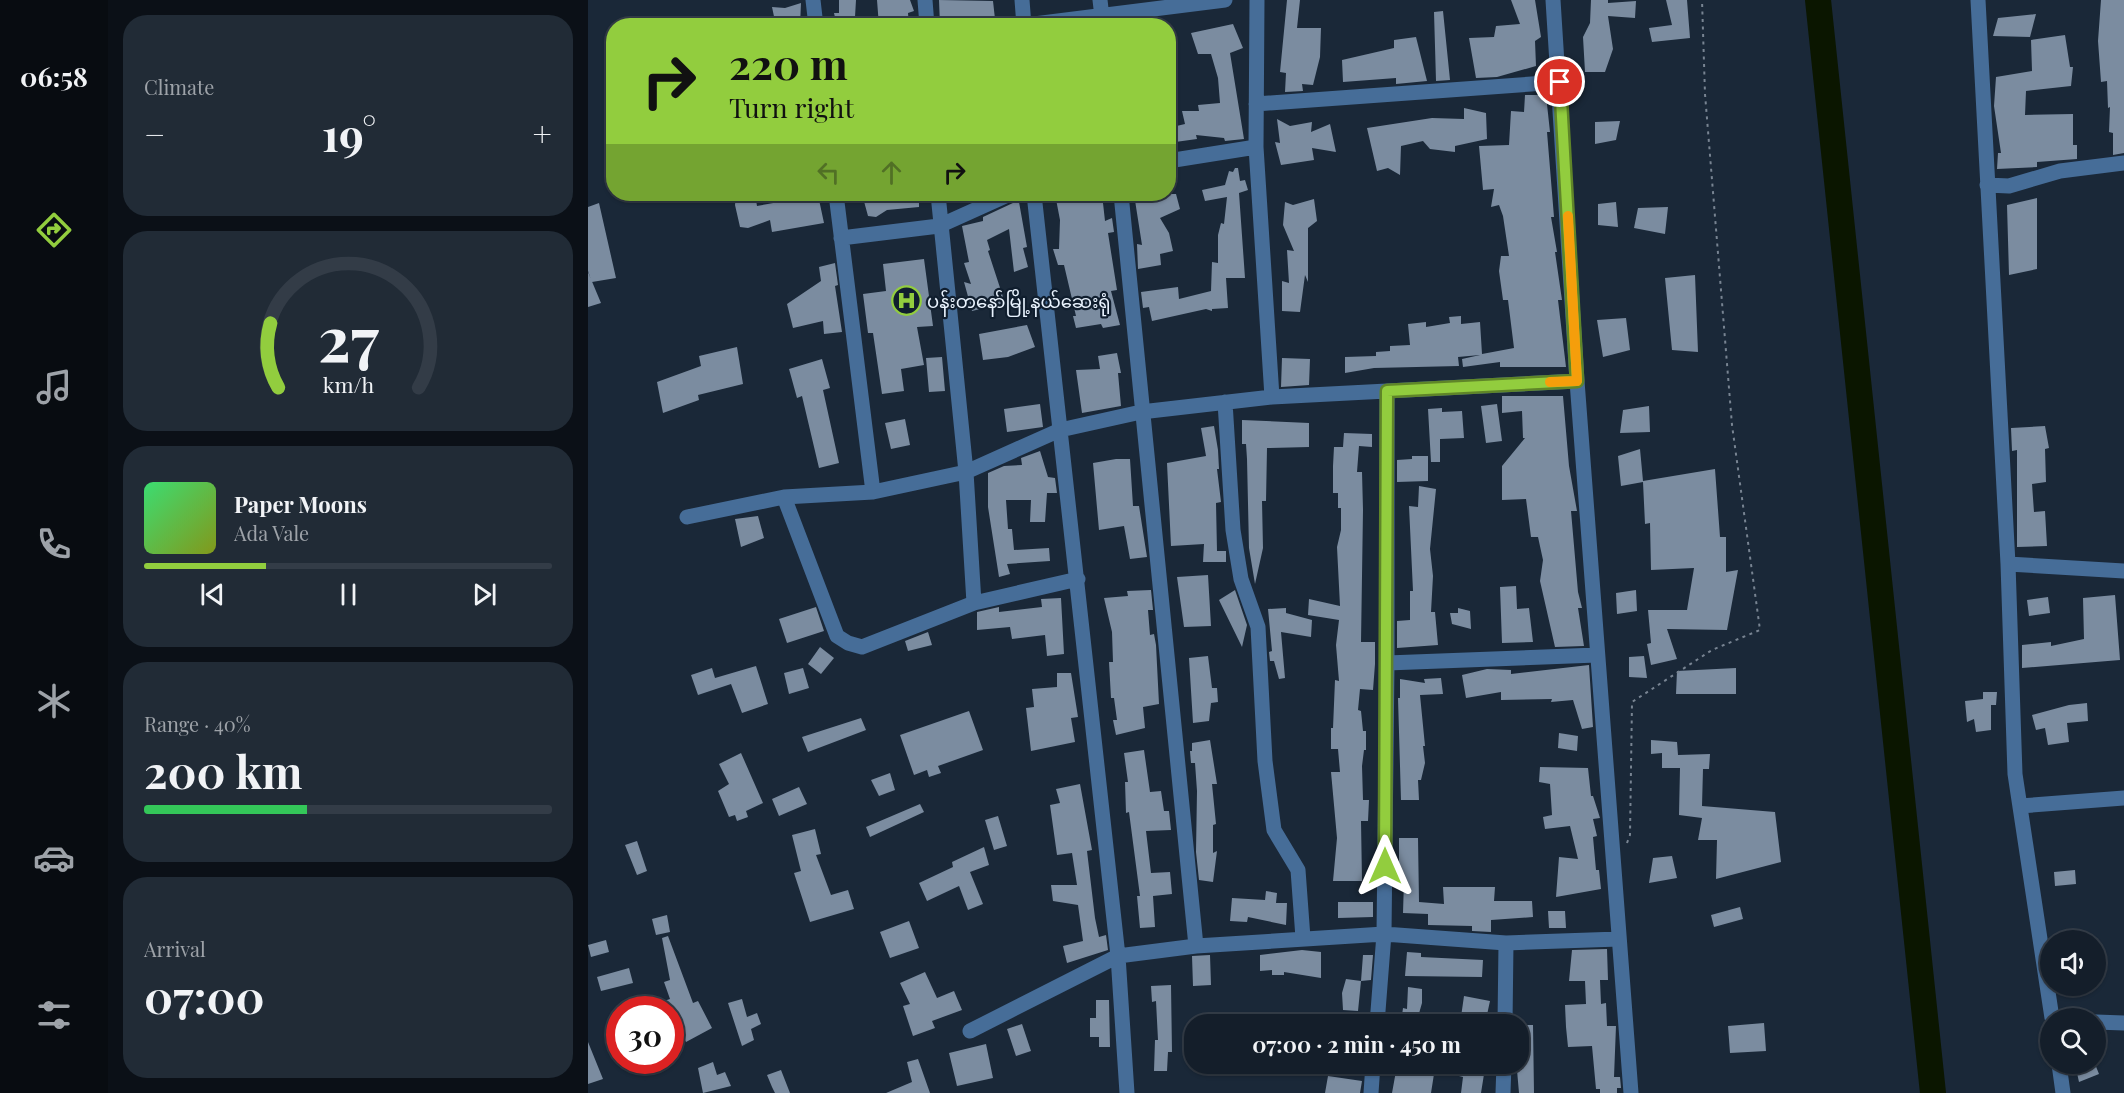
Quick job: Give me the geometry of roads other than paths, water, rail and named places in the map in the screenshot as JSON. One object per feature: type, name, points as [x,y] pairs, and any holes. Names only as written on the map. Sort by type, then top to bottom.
[{"type":"street","points":[[813,0],[815,18]]},
{"type":"street","points":[[925,0],[926,18]]},
{"type":"street","points":[[1022,0],[1022,18]]},
{"type":"street","points":[[1100,0],[1102,18]]},
{"type":"street","points":[[1120,18],[1225,0]]},
{"type":"street","points":[[1257,0],[1256,147],[1272,397]]},
{"type":"street","points":[[1553,0],[1560,82],[1577,381],[1631,1093]]},
{"type":"street","points":[[1978,0],[2008,564],[2015,774],[2050,1008]]},
{"type":"street","points":[[1256,104],[1560,82]]},
{"type":"street","points":[[1176,159],[1256,147]]},
{"type":"street","points":[[1987,185],[2009,186],[2060,171],[2124,163]]},
{"type":"street","points":[[837,201],[873,492]]},
{"type":"street","points":[[938,201],[966,471],[974,603]]},
{"type":"street","points":[[841,238],[939,226],[994,201]]},
{"type":"street","points":[[1035,201],[1118,956],[1127,1093]]},
{"type":"street","points":[[1122,201],[1196,946]]},
{"type":"street","points":[[687,517],[784,497],[873,492],[966,471],[1060,430],[1141,412],[1272,397],[1577,381]]},
{"type":"street","points":[[1378,1014],[1384,934],[1387,391]]},
{"type":"street","points":[[1226,402],[1233,530],[1241,579],[1258,627],[1265,761],[1274,830],[1298,870],[1303,938]]},
{"type":"street","points":[[784,497],[837,636],[848,643],[862,647],[974,603],[1078,579]]},
{"type":"street","points":[[2008,564],[2124,571]]},
{"type":"street","points":[[1387,663],[1597,655]]},
{"type":"street","points":[[2020,806],[2124,798]]},
{"type":"street","points":[[970,1031],[1118,956],[1196,946],[1384,934],[1506,943],[1619,939]]},
{"type":"street","points":[[1504,1014],[1506,943]]},
{"type":"street","points":[[2106,1022],[2124,1023]]},
{"type":"street","points":[[1371,1093],[1372,1074]]},
{"type":"street","points":[[1503,1093],[1504,1074]]},
{"type":"street","points":[[2060,1074],[2063,1093]]},
{"type":"waterway","points":[[1818,0],[1933,1093]]},
{"type":"place","name":"ပန်းတနော်မြို့နယ်ဆေးရုံ","points":[[906,301]]}]
